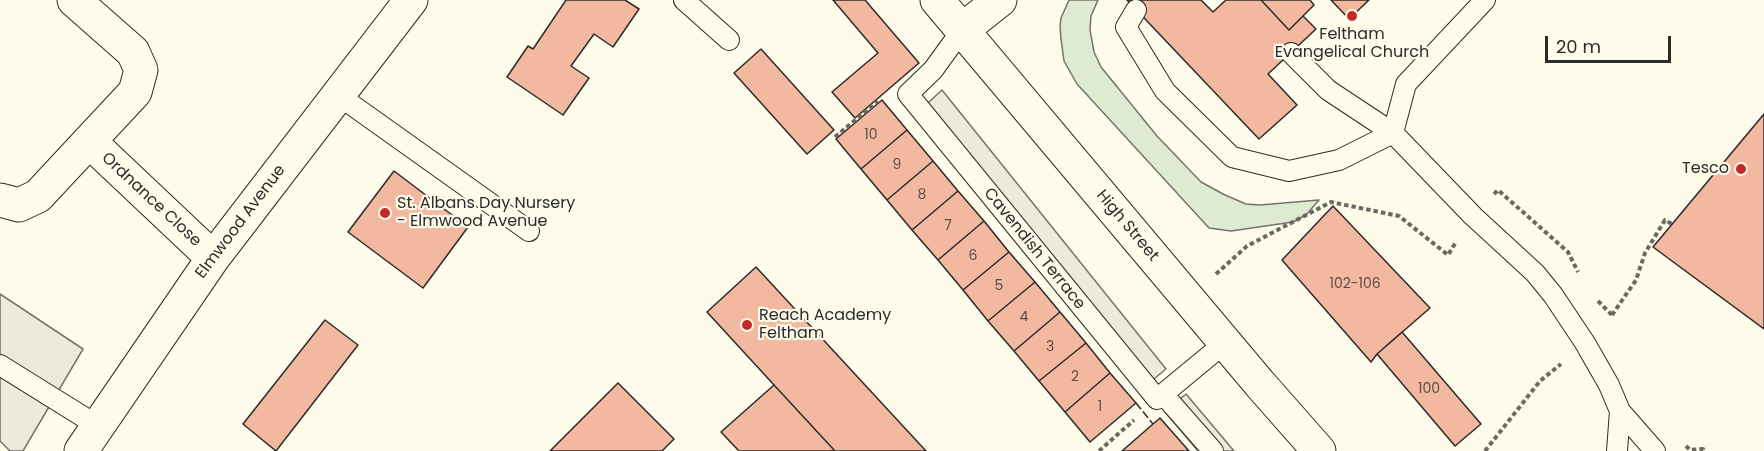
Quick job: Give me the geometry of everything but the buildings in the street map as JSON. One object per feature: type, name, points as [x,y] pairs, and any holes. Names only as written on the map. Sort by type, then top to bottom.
[{"type":"street","name":"Ordnance Close","points":[[0,200],[19,205],[38,196],[135,92],[141,70],[133,52],[74,0]]},
{"type":"street","name":"Elmwood Avenue","points":[[89,439],[213,258],[411,0]]},
{"type":"street","name":"High Street","points":[[937,0],[1319,451]]},
{"type":"street","points":[[962,30],[1000,0]]},
{"type":"street","name":"Ordnance Close","points":[[89,141],[213,258]]},
{"type":"lane","points":[[684,0],[729,40]]},
{"type":"lane","points":[[1136,10],[1126,27],[1165,91],[1232,157],[1289,171],[1339,160],[1393,133],[1406,84],[1485,0]]},
{"type":"lane","name":"Cavendish Terrace","points":[[962,30],[933,70],[908,94],[1160,397]]},
{"type":"lane","points":[[1291,53],[1328,90],[1393,133],[1473,216],[1535,273],[1553,295],[1585,343],[1609,385],[1620,411],[1654,451]]},
{"type":"lane","points":[[338,95],[529,231]]},
{"type":"lane","points":[[1213,451],[1160,397],[1226,342]]},
{"type":"lane","points":[[0,365],[89,439]]},
{"type":"lane","points":[[1617,451],[1620,411]]},
{"type":"path","points":[[835,137],[880,99]]},
{"type":"path","points":[[1189,299],[1247,246],[1331,202],[1399,216],[1448,255],[1473,216],[1498,190],[1568,252],[1582,280]]},
{"type":"path","points":[[1485,451],[1540,381],[1606,328],[1636,279],[1645,252],[1665,220],[1672,225]]},
{"type":"path","points":[[1593,296],[1612,315]]},
{"type":"path","points":[[1099,451],[1160,397]]},
{"type":"path","points":[[1684,443],[1690,450],[1703,449],[1703,451]]},
{"type":"green space","points":[[1069,0],[1098,0],[1091,16],[1090,30],[1094,52],[1101,67],[1157,136],[1201,182],[1246,204],[1319,200],[1306,215],[1293,222],[1231,231],[1209,228],[1077,84],[1064,61],[1061,39],[1061,18]]},
{"type":"shaded area","points":[[942,90],[1166,369],[1143,388],[915,115]]},
{"type":"shaded area","points":[[0,294],[83,349],[23,451],[10,451],[0,441]]},
{"type":"shaded area","points":[[1186,394],[1234,451],[1198,451],[1165,412]]},
{"type":"fence","points":[[1136,403],[1153,424]]},
{"type":"place","name":"Feltham Evangelical Church","points":[[1352,16]]},
{"type":"place","name":"Tesco","points":[[1741,169]]},
{"type":"place","name":"St. Albans Day Nursery - Elmwood Avenue","points":[[385,213]]},
{"type":"place","name":"Reach Academy Feltham","points":[[747,325]]}]
